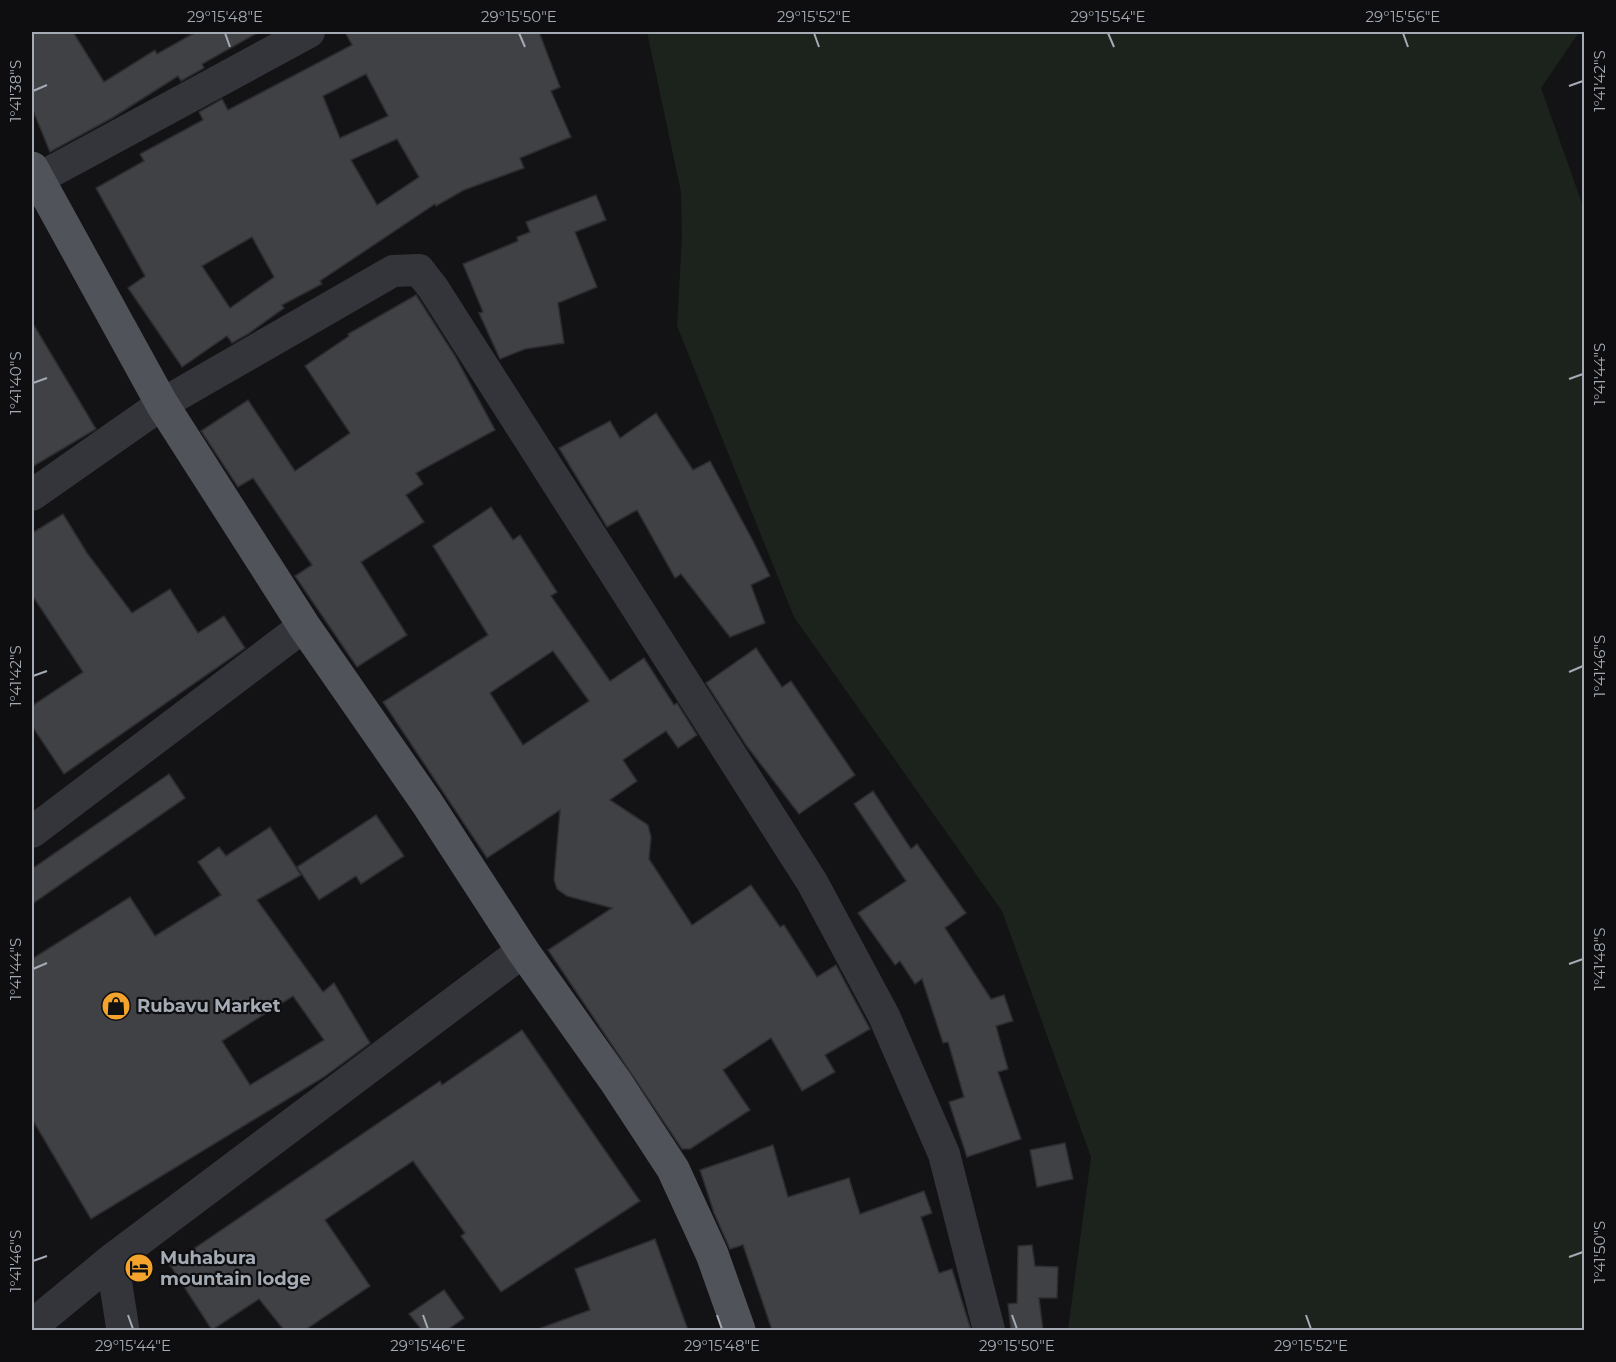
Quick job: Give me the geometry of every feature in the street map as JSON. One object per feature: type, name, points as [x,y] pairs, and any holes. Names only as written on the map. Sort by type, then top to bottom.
[{"type":"main road","points":[[33,177],[162,404],[304,626],[427,803],[523,951],[616,1082],[673,1169],[712,1254],[739,1330]]},
{"type":"street","points":[[33,177],[309,32]]},
{"type":"street","points":[[32,495],[162,404],[393,271],[419,270],[433,288],[812,882],[884,1016],[944,1154],[989,1330]]},
{"type":"street","points":[[32,832],[304,626]]},
{"type":"street","points":[[32,1326],[112,1260],[523,951]]},
{"type":"street","points":[[112,1260],[123,1330]]},
{"type":"shaded area","points":[[647,32],[1579,32],[1541,88],[1584,209],[1584,1330],[1068,1330],[1091,1157],[1002,911],[794,617],[677,326],[682,237],[681,192]]},
{"type":"building","points":[[32,32],[73,32],[104,82],[155,50],[157,54],[196,32],[259,32],[202,64],[204,68],[181,81],[178,76],[112,118],[50,152],[32,108]]},
{"type":"building","points":[[345,32],[539,32],[560,87],[551,91],[571,137],[520,158],[524,168],[464,190],[436,206],[435,204],[320,281],[322,284],[282,305],[284,308],[248,334],[232,343],[227,336],[182,367],[128,288],[145,276],[96,188],[144,161],[140,154],[203,120],[199,112],[222,99],[228,110],[352,45]],"holes":[[[366,74],[388,116],[340,138],[323,96]],[[397,139],[419,177],[377,205],[351,160]],[[252,237],[274,277],[230,308],[202,266]]]},
{"type":"building","points":[[596,195],[606,220],[575,232],[597,287],[558,303],[564,343],[525,349],[500,359],[479,313],[483,312],[463,264],[518,241],[517,237],[530,232],[526,222]]},
{"type":"building","points":[[416,295],[455,356],[495,430],[416,473],[423,484],[406,495],[424,522],[361,562],[407,635],[357,667],[295,576],[312,565],[253,478],[238,487],[201,431],[248,400],[295,471],[350,433],[305,366],[349,336],[348,334]]},
{"type":"building","points":[[32,322],[96,429],[32,467]]},
{"type":"building","points":[[656,413],[693,470],[710,461],[753,541],[770,576],[751,585],[765,623],[730,637],[681,574],[675,578],[637,510],[607,527],[559,448],[610,421],[620,438]]},
{"type":"building","points":[[491,507],[513,540],[520,535],[557,592],[551,596],[610,681],[644,658],[674,705],[677,703],[697,735],[678,748],[666,731],[623,760],[637,781],[610,800],[648,825],[651,837],[649,859],[692,925],[751,885],[780,927],[784,925],[817,977],[836,965],[870,1029],[825,1055],[835,1072],[802,1091],[771,1038],[723,1070],[750,1110],[690,1149],[682,1149],[548,950],[612,908],[567,896],[557,889],[554,880],[560,810],[487,858],[383,702],[488,635],[433,546]],"holes":[[[553,651],[589,701],[523,745],[490,693]]]},
{"type":"building","points":[[63,514],[87,553],[132,613],[170,589],[198,633],[224,616],[245,648],[64,774],[32,726],[32,706],[83,672],[32,595],[32,533]]},
{"type":"building","points":[[756,648],[782,687],[791,681],[855,775],[799,814],[746,745],[706,683]]},
{"type":"building","points":[[169,774],[185,798],[32,904],[32,869]]},
{"type":"building","points":[[873,791],[911,849],[917,844],[966,913],[945,928],[991,999],[1004,995],[1013,1021],[996,1026],[1008,1069],[998,1072],[1021,1139],[967,1157],[949,1102],[964,1097],[948,1042],[943,1043],[922,979],[915,984],[900,961],[895,965],[858,913],[906,881],[854,804]]},
{"type":"building","points":[[376,815],[404,856],[361,884],[356,876],[319,900],[297,867]]},
{"type":"building","points":[[270,827],[301,875],[257,900],[323,992],[334,983],[370,1043],[324,1077],[91,1219],[32,1119],[32,959],[130,897],[155,936],[221,895],[198,862],[219,847],[226,856]],"holes":[[[293,996],[324,1040],[250,1085],[222,1041]]]},
{"type":"building","points":[[522,1030],[640,1201],[501,1292],[461,1236],[465,1233],[413,1161],[325,1220],[370,1286],[305,1330],[284,1330],[259,1299],[212,1330],[170,1265],[440,1081],[442,1085]]},
{"type":"building","points":[[1065,1143],[1073,1179],[1037,1187],[1030,1150]]},
{"type":"building","points":[[773,1145],[788,1197],[849,1178],[860,1214],[924,1191],[932,1213],[921,1217],[939,1273],[952,1269],[971,1330],[772,1330],[743,1245],[730,1249],[714,1213],[700,1170]]},
{"type":"building","points":[[655,1239],[688,1330],[542,1330],[541,1328],[590,1310],[575,1269]]},
{"type":"building","points":[[1032,1245],[1035,1266],[1058,1267],[1057,1298],[1039,1298],[1043,1330],[1011,1330],[1008,1304],[1017,1303],[1018,1246]]},
{"type":"building","points":[[444,1290],[464,1318],[447,1330],[422,1330],[409,1314]]},
{"type":"place","name":"Rubavu Market","points":[[116,1006]]},
{"type":"place","name":"Muhabura mountain lodge","points":[[139,1268]]}]
